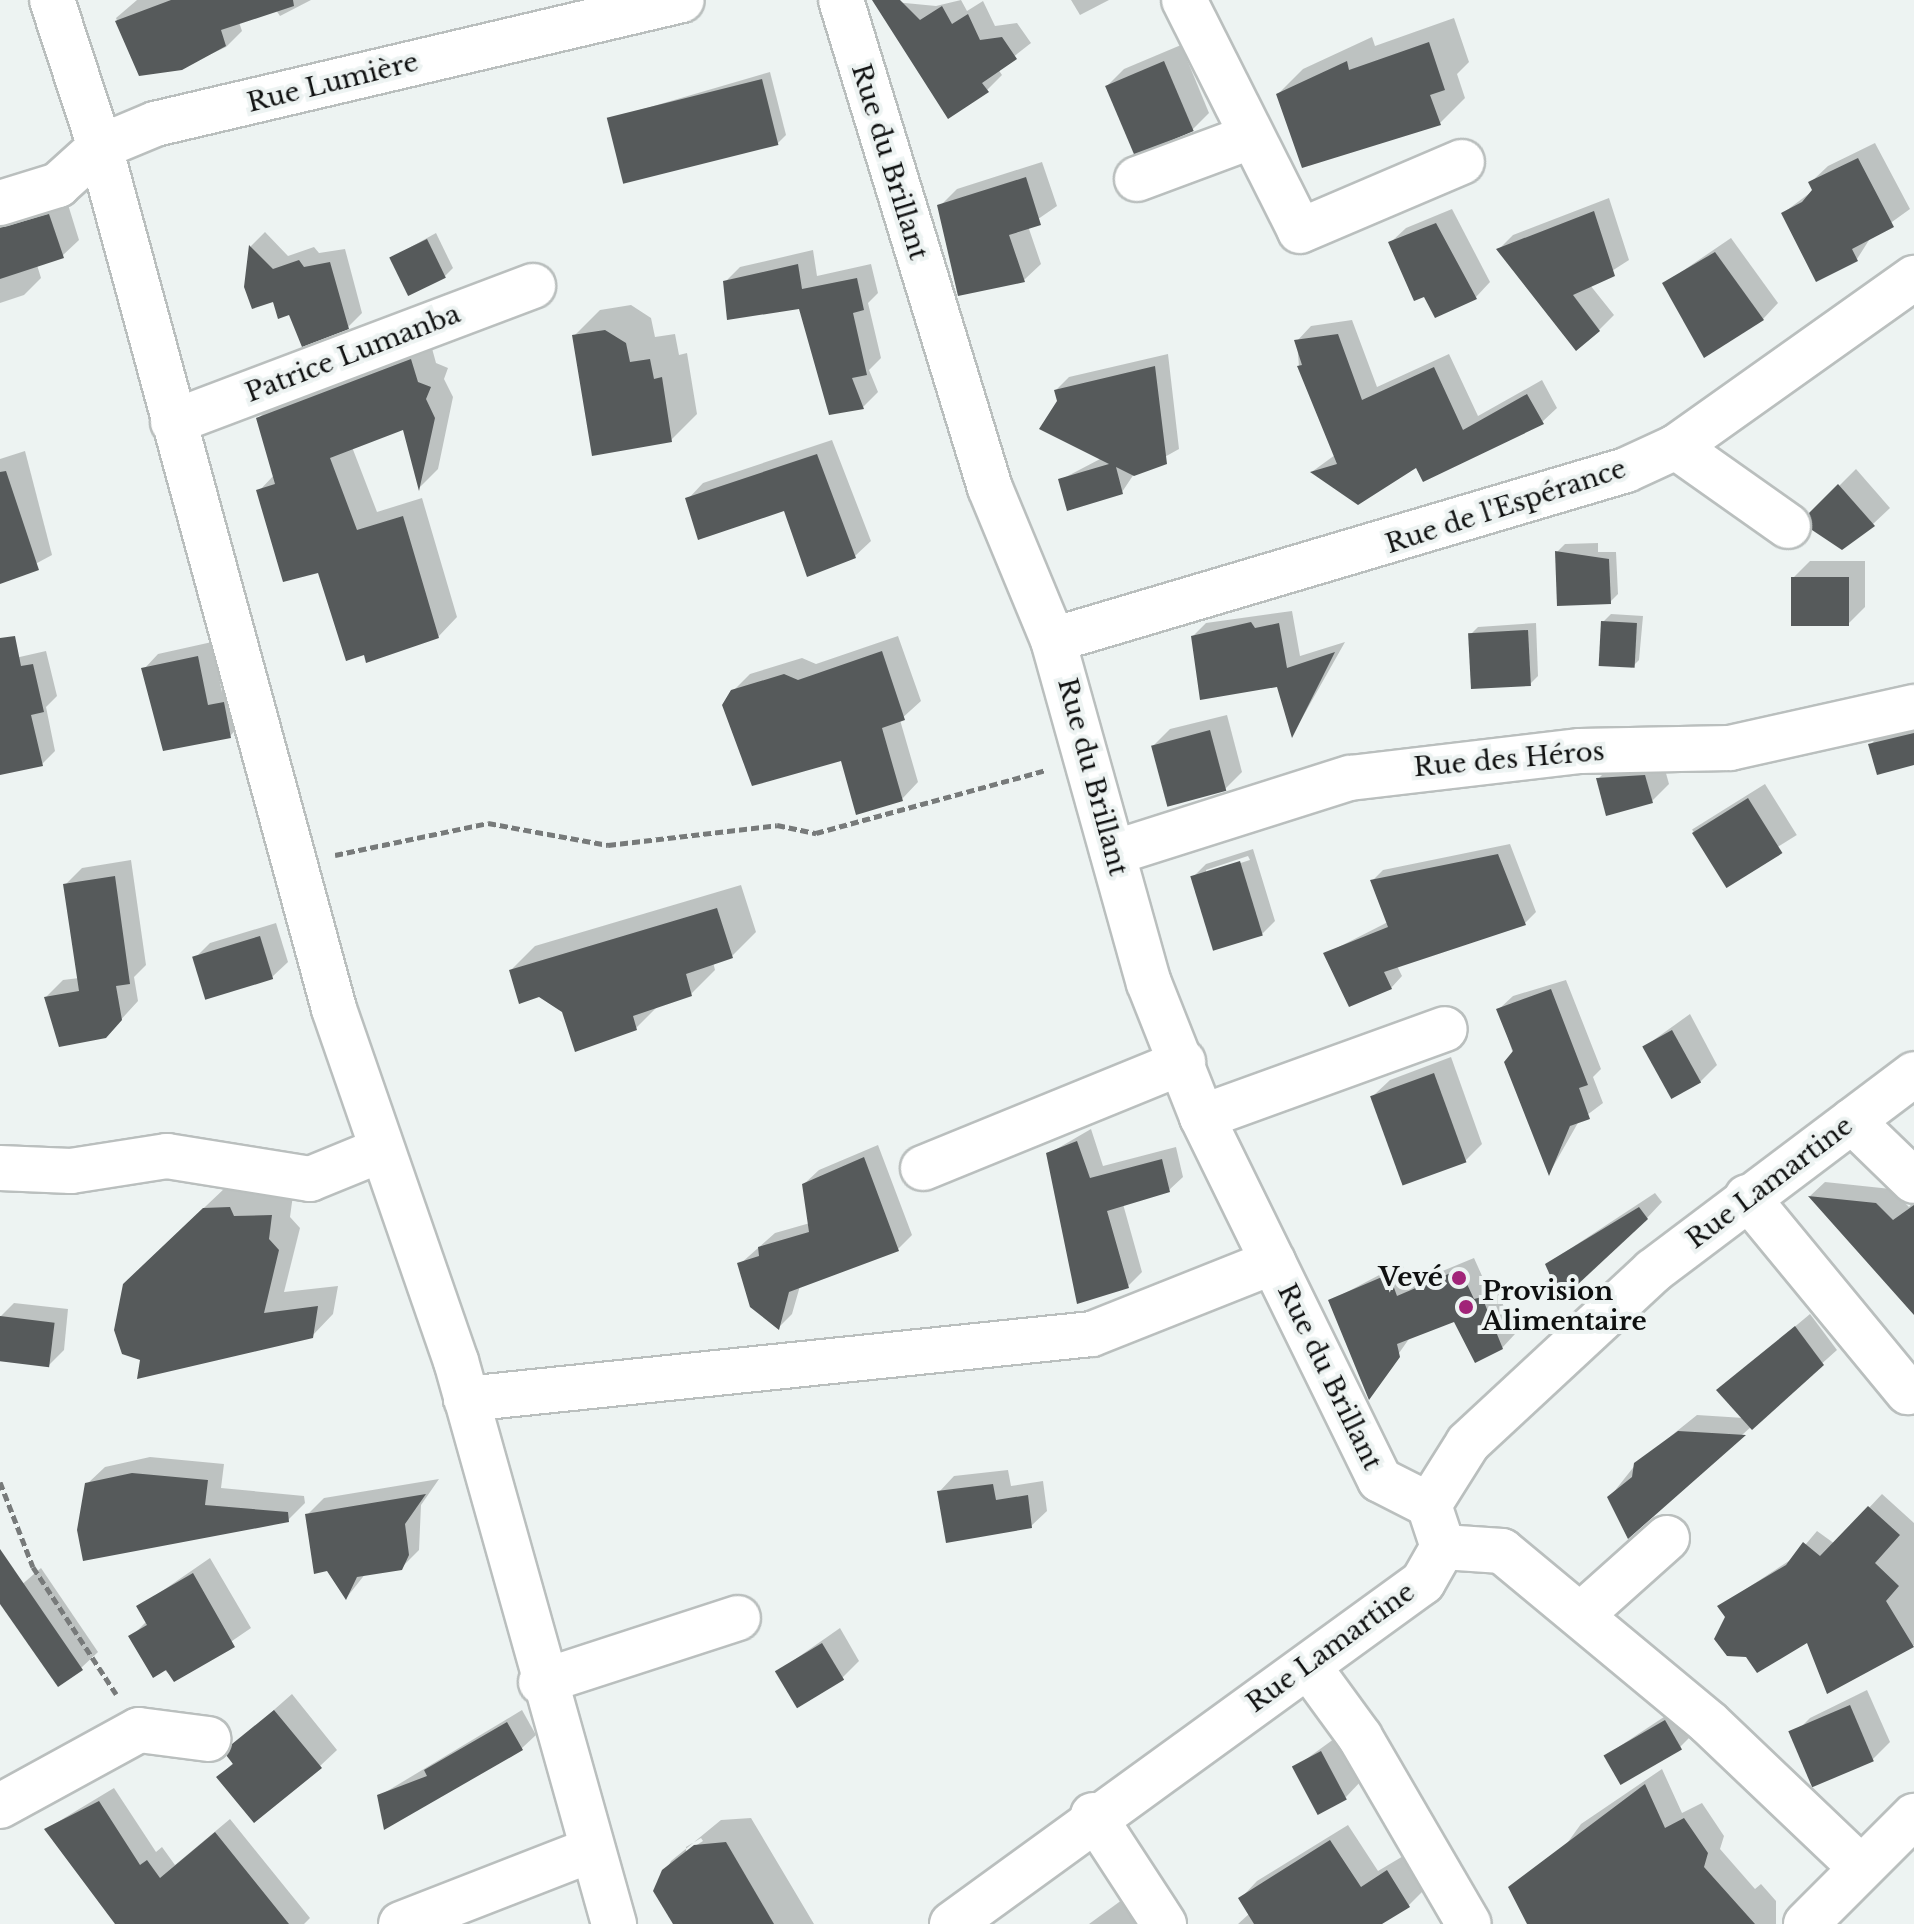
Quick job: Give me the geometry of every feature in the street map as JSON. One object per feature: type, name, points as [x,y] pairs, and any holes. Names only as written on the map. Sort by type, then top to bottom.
[{"type":"street","points":[[52,0],[100,147],[294,863],[381,1150],[466,1399],[541,1682],[614,1924]]},
{"type":"street","name":"Rue Lumière","points":[[0,203],[58,185],[100,147],[155,124],[682,0]]},
{"type":"street","name":"Rue du Brillant","points":[[841,0],[990,488],[1053,640],[1089,759],[1149,983],[1183,1062],[1202,1117],[1380,1480],[1429,1505]]},
{"type":"street","points":[[1184,0],[1250,137],[1300,231],[1462,162]]},
{"type":"street","points":[[1137,179],[1250,137]]},
{"type":"street","name":"Rue de l'Espérance","points":[[1053,640],[1549,497],[1676,447],[1914,278]]},
{"type":"street","name":"Patrice Lumanba","points":[[173,422],[533,286]]},
{"type":"street","points":[[1676,447],[1788,526]]},
{"type":"street","name":"Rue des Héros","points":[[1113,853],[1350,778],[1580,751],[1730,748],[1914,707]]},
{"type":"street","points":[[1202,1117],[1445,1029]]},
{"type":"street","points":[[923,1168],[1183,1062]]},
{"type":"street","name":"Rue Lamartine","points":[[1429,1505],[1460,1453],[1554,1356],[1747,1197],[1914,1074]]},
{"type":"street","points":[[1852,1121],[1914,1181]]},
{"type":"street","points":[[0,1168],[71,1171],[167,1156],[310,1179],[381,1150]]},
{"type":"street","points":[[1747,1197],[1908,1392]]},
{"type":"street","points":[[466,1399],[1092,1334],[1273,1262]]},
{"type":"street","points":[[1429,1505],[1443,1547],[1502,1551],[1582,1614],[1861,1868]]},
{"type":"street","points":[[1582,1614],[1667,1538]]},
{"type":"street","name":"Rue Lamartine","points":[[952,1924],[1093,1815],[1309,1667],[1423,1582],[1443,1547]]},
{"type":"street","points":[[541,1682],[738,1618]]},
{"type":"street","points":[[1309,1667],[1360,1737],[1469,1924]]},
{"type":"street","points":[[0,1806],[139,1730],[208,1739]]},
{"type":"street","points":[[1093,1815],[1164,1924]]},
{"type":"street","points":[[1806,1924],[1914,1816]]},
{"type":"street","points":[[401,1924],[591,1850]]},
{"type":"path","points":[[294,863],[488,823],[608,845],[777,825],[816,833],[1089,759]]},
{"type":"path","points":[[0,1482],[33,1567],[139,1730]]},
{"type":"building","points":[[171,0],[293,0],[294,6],[221,30],[226,46],[182,70],[139,76],[115,21]]},
{"type":"building","points":[[872,0],[900,0],[920,20],[942,6],[952,24],[968,14],[980,40],[1002,37],[1017,59],[982,83],[989,92],[948,119]]},
{"type":"building","points":[[1429,42],[1445,90],[1430,95],[1441,125],[1302,168],[1276,94],[1347,61],[1349,70]]},
{"type":"building","points":[[1164,61],[1194,131],[1135,156],[1105,86]]},
{"type":"building","points":[[762,79],[778,145],[623,184],[607,118]]},
{"type":"building","points":[[1858,158],[1894,227],[1852,249],[1858,261],[1816,282],[1781,213],[1802,202],[1812,190],[1808,182]]},
{"type":"building","points":[[1026,177],[1041,225],[1009,235],[1025,282],[958,296],[937,205]]},
{"type":"building","points":[[1594,211],[1615,276],[1573,295],[1600,331],[1576,351],[1496,249]]},
{"type":"building","points":[[49,214],[64,258],[0,279],[0,228]]},
{"type":"building","points":[[1436,223],[1477,299],[1435,318],[1424,297],[1414,301],[1388,242]]},
{"type":"building","points":[[427,239],[446,278],[408,296],[389,257]]},
{"type":"building","points":[[249,245],[273,269],[299,260],[304,267],[330,262],[349,329],[302,347],[289,315],[278,319],[273,302],[252,309],[244,287]]},
{"type":"building","points":[[1715,252],[1764,320],[1704,358],[1662,283]]},
{"type":"building","points":[[798,264],[802,289],[857,278],[864,310],[853,313],[867,375],[852,378],[864,409],[829,415],[799,309],[727,320],[723,281]]},
{"type":"building","points":[[605,330],[626,343],[630,362],[650,359],[654,379],[662,377],[672,442],[592,456],[572,335]]},
{"type":"building","points":[[1338,334],[1362,400],[1434,367],[1463,430],[1527,394],[1544,424],[1423,482],[1416,468],[1358,505],[1310,472],[1337,464],[1297,366],[1302,365],[1294,340]]},
{"type":"building","points":[[411,359],[418,382],[431,387],[426,399],[435,418],[419,491],[403,430],[330,458],[357,530],[403,516],[439,638],[366,663],[364,655],[346,661],[318,573],[283,582],[256,490],[275,484],[256,418]]},
{"type":"building","points":[[1155,366],[1167,464],[1134,476],[1116,467],[1123,494],[1067,511],[1058,479],[1109,464],[1039,429],[1057,401],[1054,390]]},
{"type":"building","points":[[817,454],[856,558],[807,577],[784,511],[698,540],[685,498]]},
{"type":"building","points":[[6,471],[39,570],[0,584],[0,472]]},
{"type":"building","points":[[1838,484],[1875,526],[1842,550],[1812,530],[1809,513]]},
{"type":"building","points":[[1555,551],[1609,559],[1611,604],[1557,606]]},
{"type":"building","points":[[1791,577],[1849,577],[1849,626],[1791,626]]},
{"type":"building","points":[[1601,621],[1637,623],[1635,668],[1599,666]]},
{"type":"building","points":[[1251,622],[1255,628],[1279,623],[1287,668],[1335,652],[1292,738],[1277,687],[1200,700],[1191,636]]},
{"type":"building","points":[[1528,630],[1531,686],[1471,689],[1468,633]]},
{"type":"building","points":[[15,636],[21,666],[33,664],[44,712],[31,715],[43,766],[0,775],[0,638]]},
{"type":"building","points":[[882,651],[905,720],[882,728],[903,801],[856,815],[841,761],[752,786],[722,705],[731,690],[784,674],[798,680]]},
{"type":"building","points":[[198,656],[208,705],[224,702],[231,738],[163,751],[141,668]]},
{"type":"building","points":[[1210,730],[1226,791],[1167,807],[1151,746]]},
{"type":"building","points":[[1914,733],[1914,765],[1877,775],[1868,744]]},
{"type":"building","points":[[1645,775],[1653,803],[1606,816],[1596,778]]},
{"type":"building","points":[[1748,798],[1782,853],[1726,888],[1692,833]]},
{"type":"building","points":[[1498,854],[1526,925],[1384,972],[1392,989],[1349,1007],[1323,953],[1388,927],[1370,880]]},
{"type":"building","points":[[1240,861],[1263,936],[1213,951],[1190,876]]},
{"type":"building","points":[[115,876],[130,984],[116,986],[122,1020],[106,1038],[59,1047],[44,997],[79,991],[63,884]]},
{"type":"building","points":[[717,908],[733,958],[686,974],[692,996],[633,1016],[637,1030],[575,1052],[562,1012],[539,997],[519,1004],[509,970]]},
{"type":"building","points":[[260,936],[273,979],[205,1000],[192,957]]},
{"type":"building","points":[[1551,989],[1588,1085],[1579,1088],[1590,1119],[1570,1126],[1549,1176],[1504,1062],[1513,1051],[1496,1009]]},
{"type":"building","points":[[1672,1030],[1701,1082],[1671,1099],[1642,1046]]},
{"type":"building","points":[[1434,1073],[1466,1162],[1403,1186],[1370,1096]]},
{"type":"building","points":[[1077,1141],[1090,1178],[1162,1159],[1170,1192],[1107,1211],[1129,1288],[1077,1304],[1046,1153]]},
{"type":"building","points":[[864,1157],[899,1251],[789,1292],[779,1330],[750,1307],[737,1263],[759,1256],[758,1247],[809,1232],[802,1184]]},
{"type":"building","points":[[1808,1196],[1876,1203],[1893,1220],[1914,1205],[1914,1315]]},
{"type":"building","points":[[230,1207],[234,1216],[272,1215],[269,1239],[279,1250],[264,1313],[318,1306],[313,1338],[137,1379],[140,1360],[122,1354],[114,1330],[123,1284],[203,1208]]},
{"type":"building","points":[[1639,1207],[1648,1219],[1561,1300],[1545,1264]]},
{"type":"building","points":[[1460,1269],[1474,1299],[1482,1297],[1503,1349],[1475,1363],[1454,1322],[1397,1344],[1400,1357],[1369,1400],[1328,1300],[1389,1274],[1397,1296]]},
{"type":"building","points":[[0,1316],[55,1323],[49,1367],[0,1361]]},
{"type":"building","points":[[1795,1326],[1824,1365],[1752,1430],[1716,1390]]},
{"type":"building","points":[[1678,1431],[1746,1435],[1628,1539],[1607,1497],[1632,1477],[1634,1463]]},
{"type":"building","points":[[132,1473],[208,1480],[205,1505],[288,1512],[289,1522],[83,1561],[77,1530],[85,1483]]},
{"type":"building","points":[[993,1484],[996,1500],[1028,1495],[1032,1528],[946,1543],[937,1491]]},
{"type":"building","points":[[426,1494],[405,1524],[409,1555],[402,1570],[357,1577],[346,1600],[327,1571],[314,1574],[305,1514]]},
{"type":"building","points":[[1868,1506],[1900,1535],[1875,1563],[1899,1586],[1886,1601],[1914,1647],[1827,1694],[1807,1643],[1757,1673],[1746,1657],[1727,1656],[1714,1639],[1725,1617],[1717,1606],[1786,1565],[1803,1542],[1820,1556]]},
{"type":"building","points":[[0,1549],[83,1670],[58,1687],[0,1604]]},
{"type":"building","points":[[193,1573],[235,1647],[174,1682],[166,1670],[153,1678],[128,1636],[147,1625],[136,1606]]},
{"type":"building","points":[[822,1643],[844,1680],[797,1708],[775,1671]]},
{"type":"building","points":[[1850,1705],[1874,1761],[1812,1787],[1788,1731]]},
{"type":"building","points":[[274,1710],[322,1768],[254,1823],[216,1777],[233,1764],[226,1755],[232,1744]]},
{"type":"building","points":[[1665,1720],[1682,1749],[1621,1785],[1604,1755]]},
{"type":"building","points":[[507,1722],[523,1750],[384,1830],[377,1795],[427,1776],[424,1770]]},
{"type":"building","points":[[1321,1751],[1347,1800],[1318,1815],[1292,1766]]},
{"type":"building","points":[[1645,1784],[1665,1828],[1684,1818],[1708,1853],[1704,1867],[1755,1924],[1527,1924],[1508,1887]]},
{"type":"building","points":[[99,1801],[140,1865],[147,1860],[160,1878],[215,1832],[289,1924],[115,1924],[44,1829]]},
{"type":"building","points":[[1330,1840],[1361,1887],[1387,1870],[1410,1907],[1382,1924],[1254,1924],[1238,1898]]},
{"type":"building","points":[[726,1842],[774,1924],[673,1924],[653,1891],[662,1870],[694,1845]]},
{"type":"place","name":"Vevé","points":[[1459,1278]]},
{"type":"place","name":"Provision Alimentaire","points":[[1466,1307]]}]
